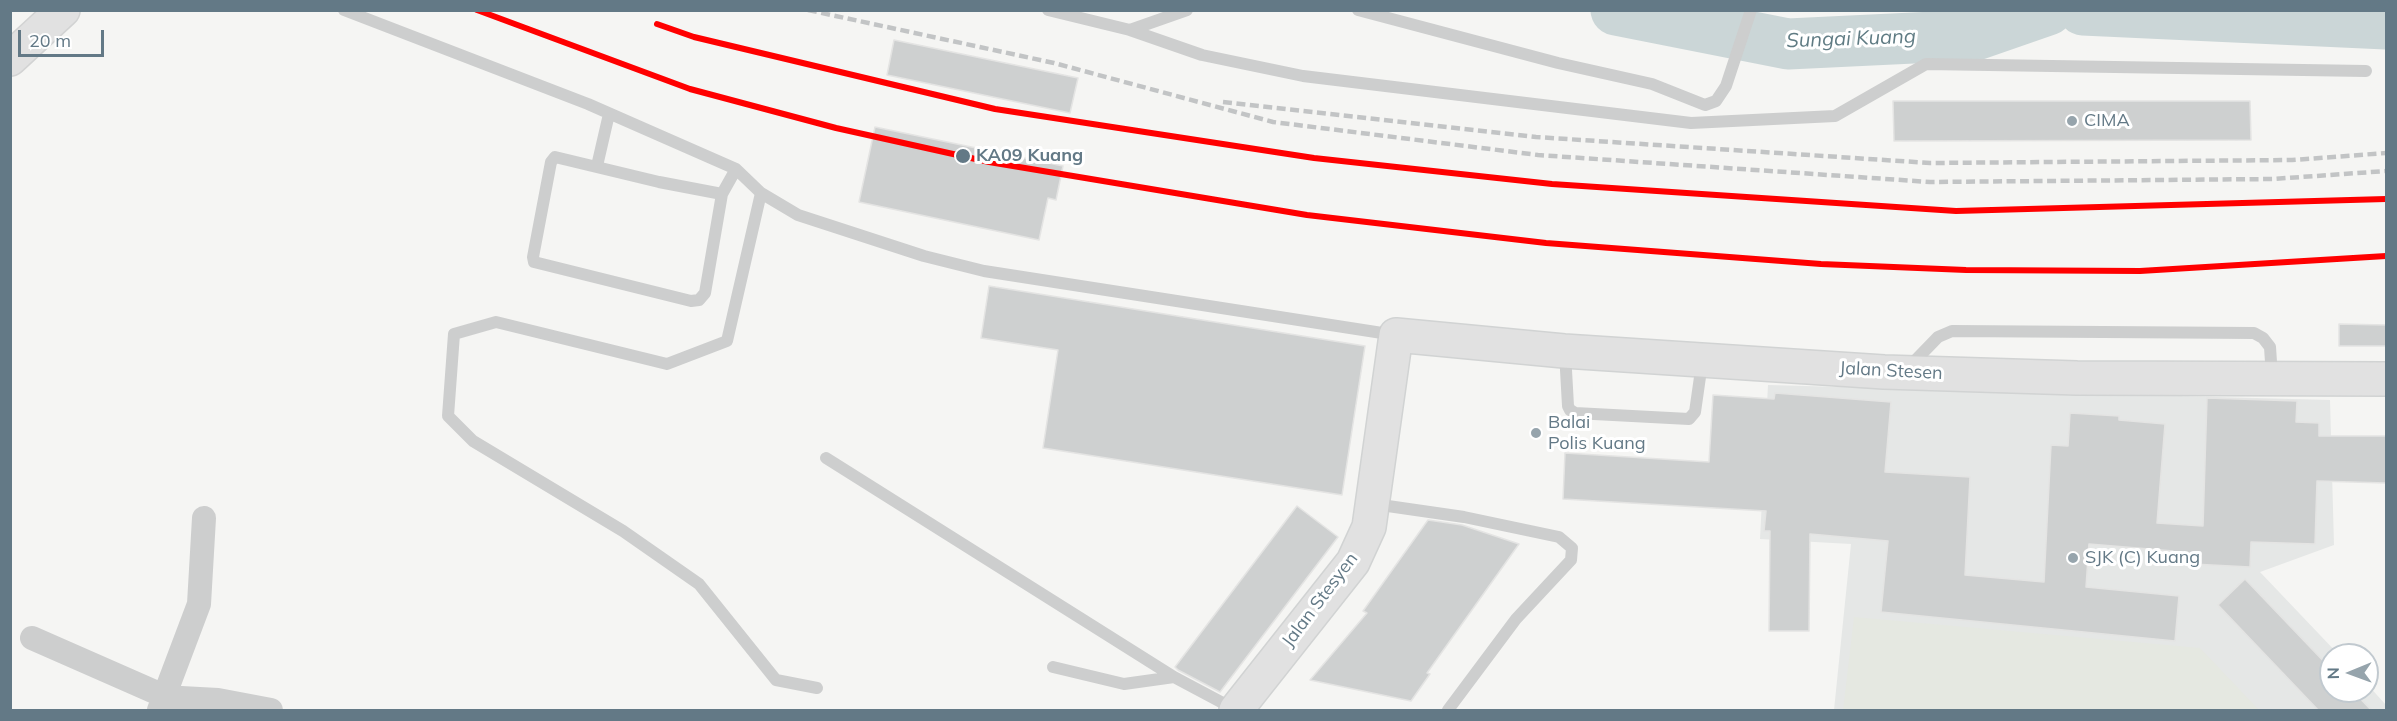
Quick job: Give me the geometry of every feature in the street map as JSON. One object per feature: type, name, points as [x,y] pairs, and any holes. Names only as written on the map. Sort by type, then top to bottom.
[{"type":"main road","points":[[10,59],[63,10]]},
{"type":"main road","name":"Jalan Stesen","points":[[1396,335],[1564,351],[1903,372],[2077,378],[2386,379]]},
{"type":"main road","name":"Jalan Stesyen","points":[[1236,710],[1353,562],[1369,527],[1396,335]]},
{"type":"street","points":[[161,704],[199,604],[204,518]]},
{"type":"street","points":[[32,638],[161,704],[181,698],[218,700],[271,711]]},
{"type":"lane","points":[[344,10],[609,114],[736,169],[761,192],[798,215],[924,256],[984,271],[1396,335]]},
{"type":"lane","points":[[1048,10],[1130,30],[1202,55],[1303,76],[1691,123],[1835,116],[1926,64],[2366,71]]},
{"type":"lane","points":[[1130,30],[1187,10]]},
{"type":"lane","points":[[1358,10],[1558,63],[1652,84],[1705,105],[1716,101],[1726,86],[1751,10]]},
{"type":"lane","points":[[597,166],[609,114]]},
{"type":"lane","points":[[722,194],[658,182],[555,157],[551,162],[533,257],[534,262],[691,301],[699,300],[705,293],[722,194],[736,169]]},
{"type":"lane","points":[[761,192],[727,341],[667,364],[496,322],[454,334],[448,416],[473,441],[623,531],[699,584],[777,680],[817,688]]},
{"type":"lane","points":[[1903,372],[1938,337],[1952,331],[2254,333],[2263,338],[2270,347],[2272,379]]},
{"type":"lane","points":[[1564,351],[1568,406],[1575,413],[1689,419],[1695,412],[1703,360]]},
{"type":"lane","points":[[826,458],[1174,677],[1236,710]]},
{"type":"lane","points":[[1373,504],[1464,517],[1559,537],[1572,548],[1571,560],[1515,619],[1448,711]]},
{"type":"lane","points":[[1053,667],[1124,684],[1174,677]]},
{"type":"shaded area","name":"SJK (C) Kuang","points":[[1768,385],[2330,400],[2334,545],[2260,572],[2328,643],[2319,643],[2319,703],[2379,703],[2379,697],[2386,705],[2386,710],[1834,710],[1851,544],[1760,539]]},
{"type":"shaded area","points":[[1854,617],[2200,648],[2259,710],[1843,710]]},
{"type":"building","points":[[894,40],[1078,78],[1070,113],[887,75]]},
{"type":"building","name":"CIMA","points":[[1893,101],[2250,101],[2251,140],[1894,141]]},
{"type":"building","points":[[875,127],[1063,166],[1056,200],[1048,198],[1039,240],[859,202]]},
{"type":"building","points":[[989,286],[1365,346],[1342,495],[1043,448],[1058,350],[981,338]]},
{"type":"building","points":[[2339,324],[2386,325],[2386,346],[2339,346]]},
{"type":"building","points":[[1775,393],[1891,402],[1885,472],[1970,477],[1965,575],[2044,582],[2051,445],[2068,446],[2070,413],[2119,416],[2119,420],[2165,424],[2157,523],[2203,526],[2207,398],[2297,401],[2296,422],[2319,423],[2319,436],[2386,436],[2386,483],[2317,481],[2315,544],[2251,542],[2250,567],[2173,563],[2173,551],[2089,544],[2086,587],[2179,596],[2175,641],[1881,612],[1888,541],[1810,534],[1809,631],[1769,631],[1770,531],[1764,531],[1766,511],[1563,499],[1565,453],[1709,462],[1713,395],[1774,399]]},
{"type":"building","points":[[1297,506],[1338,537],[1220,692],[1178,670],[1175,667]]},
{"type":"building","points":[[1428,520],[1462,525],[1519,544],[1427,673],[1430,674],[1411,701],[1310,680],[1367,613],[1363,611]]},
{"type":"building","points":[[2245,579],[2319,656],[2319,703],[2364,703],[2372,711],[2319,711],[2218,605]]},
{"type":"waterway","name":"Sungai Kuang","points":[[1616,10],[1788,44],[1976,35],[2048,10]]},
{"type":"waterway","name":"Sungai Kuang","points":[[2083,10],[2386,24]]},
{"type":"railway","points":[[808,10],[1054,63],[1273,122],[1538,155],[1930,182],[2273,179],[2386,171]]},
{"type":"railway","points":[[1223,102],[1536,137],[1930,163],[2292,160],[2386,153]]},
{"type":"transit line","points":[[477,10],[690,89],[836,128],[989,162],[1307,215],[1546,243],[1821,264],[1966,270],[2140,271],[2386,256]]},
{"type":"transit line","points":[[657,24],[694,37],[995,109],[1314,158],[1552,184],[1956,211],[2386,199]]},
{"type":"place","name":"CIMA","points":[[2072,121]]},
{"type":"place","name":"KA09 Kuang","points":[[963,156]]},
{"type":"place","name":"Balai Polis Kuang","points":[[1536,433]]},
{"type":"place","name":"SJK (C) Kuang","points":[[2073,558]]}]
